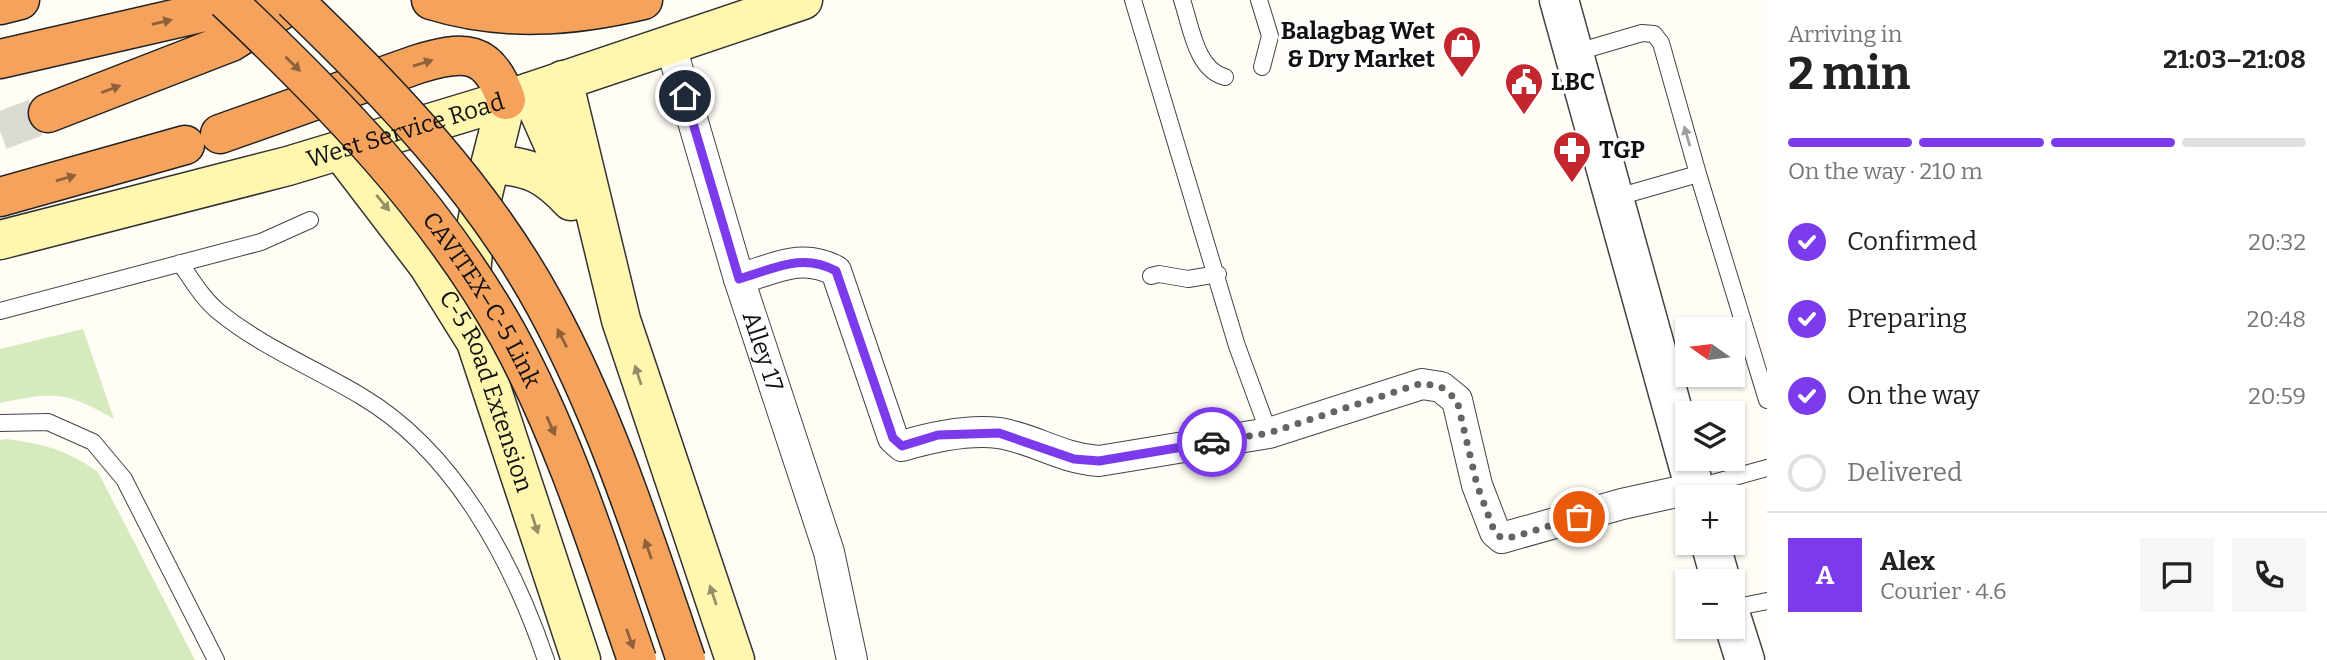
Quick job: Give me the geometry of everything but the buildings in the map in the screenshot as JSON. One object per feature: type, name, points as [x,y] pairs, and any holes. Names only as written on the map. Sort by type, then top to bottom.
[{"type":"highway","points":[[0,5],[20,0]]},
{"type":"highway","name":"CAVITEX–C-5 Link","points":[[226,0],[304,74],[390,166],[433,219],[482,291],[509,337],[559,444],[637,660]]},
{"type":"highway","points":[[0,59],[257,0]]},
{"type":"highway","points":[[48,113],[231,42],[295,0]]},
{"type":"highway","name":"CAVITEX–C-5 Link","points":[[295,0],[383,89],[460,177],[544,304],[606,435],[686,660]]},
{"type":"highway","points":[[430,0],[474,11],[521,16],[589,11],[643,0]]},
{"type":"highway","points":[[0,197],[202,140],[418,64],[460,55],[472,56],[533,91]]},
{"type":"main road","name":"West Service Road","points":[[0,240],[340,150],[533,91],[803,0]]},
{"type":"main road","points":[[476,342],[470,274],[477,218],[492,164],[533,91]]},
{"type":"main road","points":[[533,91],[555,148],[571,201],[621,320]]},
{"type":"main road","points":[[533,91],[621,320],[735,660]]},
{"type":"main road","name":"C-5 Road Extension","points":[[340,150],[428,265],[476,342],[581,660]]},
{"type":"main road","points":[[492,164],[534,171],[551,180],[571,201]]},
{"type":"street","points":[[1559,0],[1694,485]]},
{"type":"street","name":"Alley 17","points":[[670,43],[739,279],[829,552],[852,660]]},
{"type":"street","points":[[739,279],[795,262],[818,261],[836,271],[893,438],[902,446],[938,435],[999,433],[1074,459],[1099,461],[1269,433],[1422,383],[1441,387],[1457,400],[1477,485],[1495,533],[1502,538],[1622,504],[1675,496]]},
{"type":"street","points":[[1738,639],[1745,660]]},
{"type":"lane","points":[[1133,0],[1218,274],[1237,346],[1269,433]]},
{"type":"lane","points":[[1182,0],[1204,64],[1213,74],[1226,76]]},
{"type":"lane","points":[[1259,0],[1270,36],[1262,67]]},
{"type":"lane","points":[[1574,53],[1642,33],[1654,34],[1661,43],[1767,400]]},
{"type":"lane","points":[[1614,198],[1698,174]]},
{"type":"lane","points":[[0,311],[261,242],[310,220]]},
{"type":"lane","points":[[180,262],[218,312],[288,357],[362,397],[402,426],[443,467],[506,564],[546,660]]},
{"type":"lane","points":[[1151,276],[1159,274],[1188,279],[1218,274]]},
{"type":"lane","points":[[0,423],[48,422],[93,442],[124,479],[216,660]]},
{"type":"lane","points":[[1719,485],[1767,468]]},
{"type":"lane","points":[[1745,605],[1767,601]]},
{"type":"green space","points":[[83,329],[114,419],[83,403],[59,396],[0,403],[0,349]]},
{"type":"green space","points":[[0,440],[54,449],[76,458],[98,472],[195,660],[0,660]]},
{"type":"tunnel","points":[[0,131],[48,113]]},
{"type":"way so far","points":[[1212,442],[1269,433],[1422,383],[1441,387],[1457,400],[1477,485],[1495,533],[1502,538],[1513,537],[1579,517]]},
{"type":"place","name":"Balagbag Wet & Dry Market","points":[[1462,79]]},
{"type":"place","name":"LBC","points":[[1524,116]]},
{"type":"place","name":"TGP","points":[[1572,184]]},
{"type":"route","points":[[685,96],[739,279],[795,262],[818,261],[836,271],[893,438],[902,446],[938,435],[999,433],[1074,459],[1099,461],[1212,442]]}]
